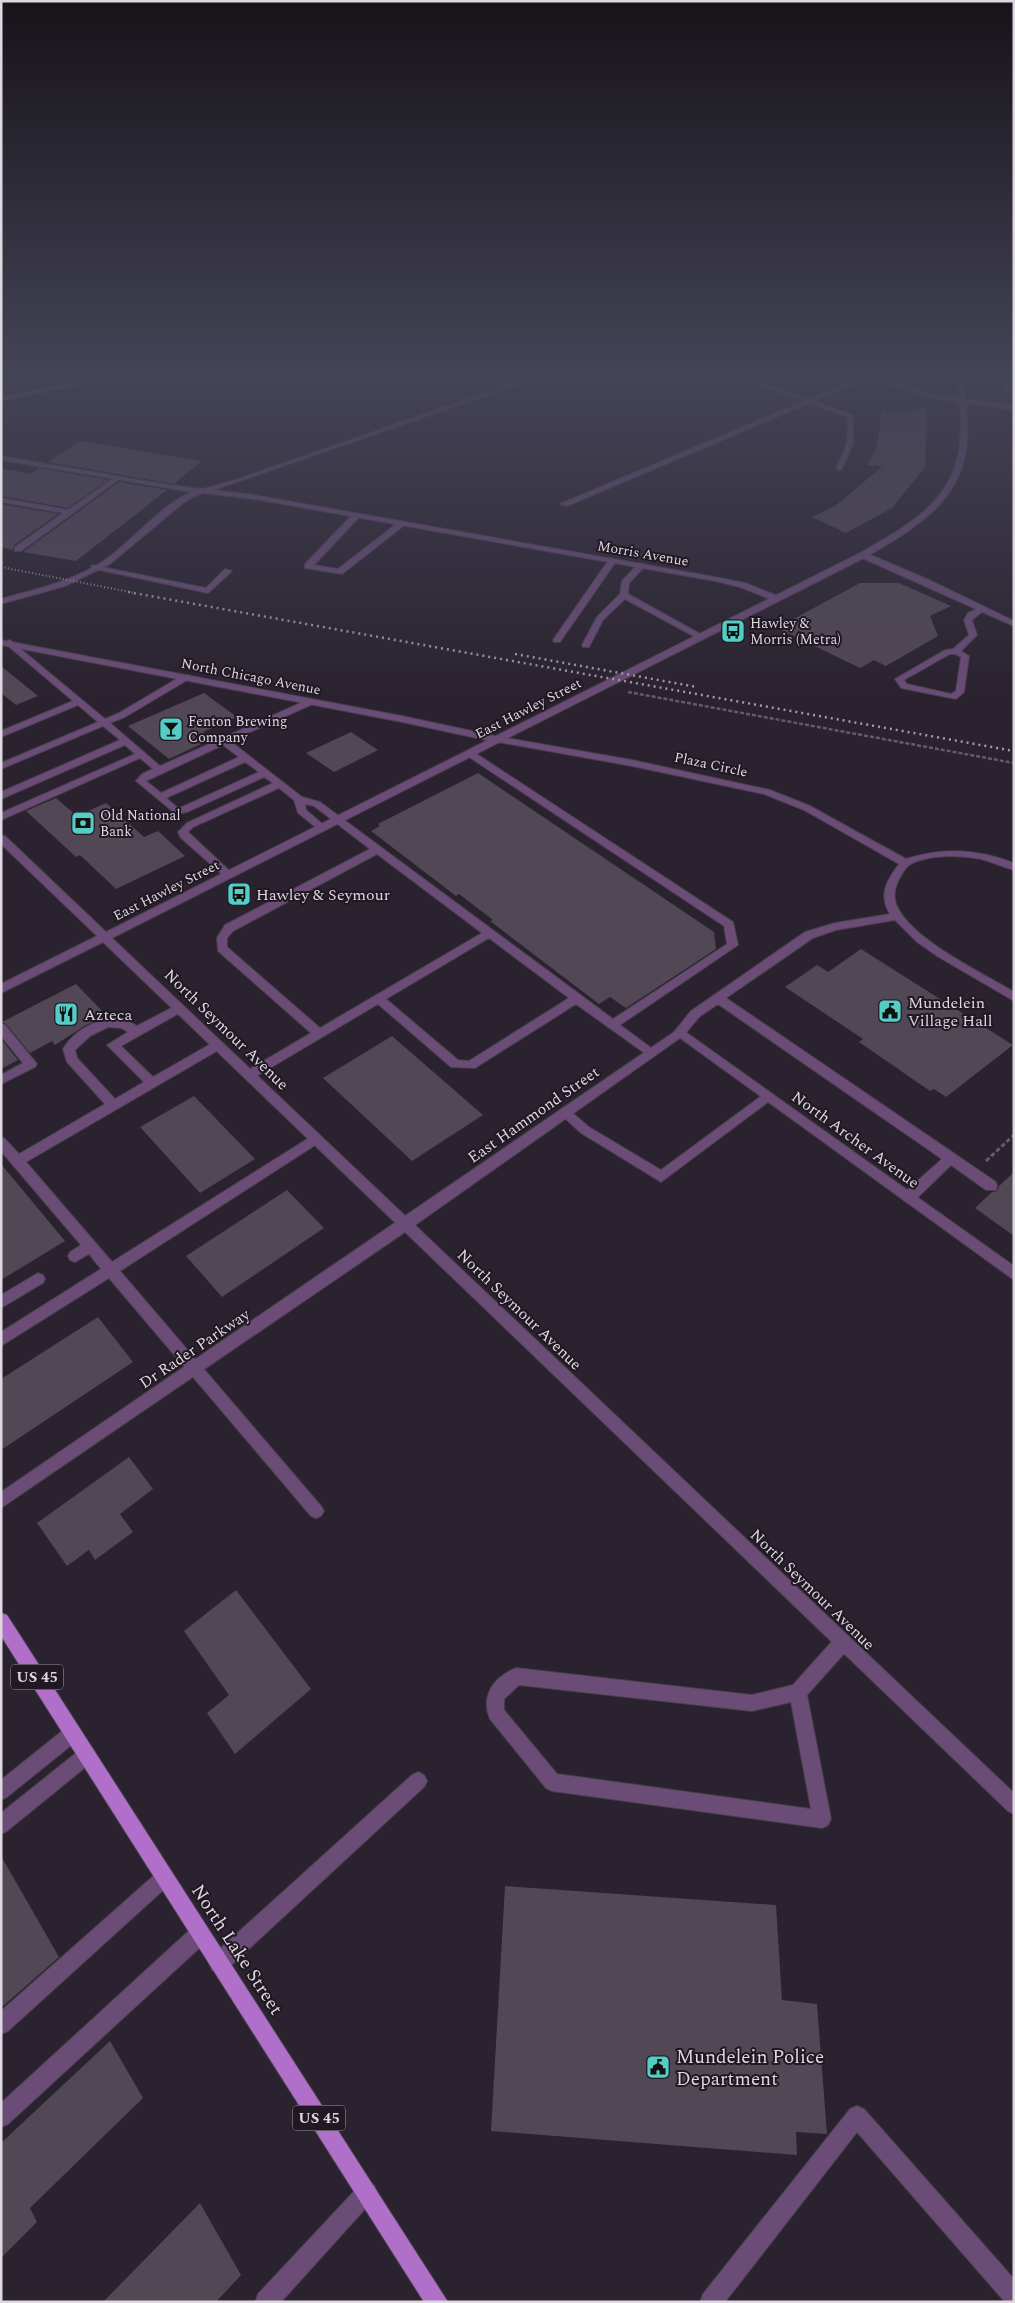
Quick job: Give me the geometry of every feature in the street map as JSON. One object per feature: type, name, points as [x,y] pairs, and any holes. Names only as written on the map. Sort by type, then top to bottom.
[{"type":"main road","name":"North Lake Street","points":[[1,1621],[437,2302]]},
{"type":"street","points":[[18,549],[114,480]]},
{"type":"street","name":"Morris Avenue","points":[[134,480],[357,515],[642,565],[742,585],[775,598]]},
{"type":"street","points":[[1,602],[62,584],[107,562],[180,501],[236,480]]},
{"type":"street","points":[[564,504],[621,480]]},
{"type":"street","name":"East Hawley Street","points":[[1,988],[863,555],[912,527],[926,516],[938,505],[955,480]]},
{"type":"street","points":[[1,500],[69,512]]},
{"type":"street","points":[[357,515],[308,566],[339,572],[403,523]]},
{"type":"street","points":[[863,555],[983,608],[1014,624]]},
{"type":"street","points":[[557,640],[613,560]]},
{"type":"street","points":[[586,645],[600,619],[624,595],[625,583],[642,565]]},
{"type":"street","points":[[95,567],[208,591],[228,571]]},
{"type":"street","points":[[624,595],[700,636]]},
{"type":"street","points":[[956,651],[965,656],[960,692],[953,697],[904,686],[899,679],[948,652],[956,651],[973,635],[968,620],[983,608]]},
{"type":"street","points":[[6,642],[160,770]]},
{"type":"street","name":"North Chicago Avenue","points":[[6,642],[495,739]]},
{"type":"street","points":[[1,766],[122,715],[186,677]]},
{"type":"street","points":[[1,734],[79,702]]},
{"type":"street","points":[[265,773],[184,810],[176,811],[141,781],[145,776],[310,702]]},
{"type":"street","name":"Plaza Circle","points":[[495,739],[632,763],[767,792],[807,808],[905,864]]},
{"type":"street","points":[[1,796],[126,741]]},
{"type":"street","points":[[224,741],[299,799],[317,804],[650,1053]]},
{"type":"street","points":[[469,753],[729,924],[733,945],[612,1025]]},
{"type":"street","points":[[1,817],[142,754]]},
{"type":"street","points":[[160,797],[246,758]]},
{"type":"street","points":[[228,874],[184,836],[183,832],[190,826],[279,784]]},
{"type":"street","points":[[299,799],[301,811],[321,827]]},
{"type":"street","name":"North Seymour Avenue","points":[[1,838],[1014,1805]]},
{"type":"street","points":[[320,1034],[222,948],[222,938],[229,928],[378,849]]},
{"type":"street","points":[[1014,867],[980,856],[952,852],[931,854],[905,864],[893,879],[889,898],[896,916],[919,940],[1014,997]]},
{"type":"street","name":"East Hammond Street","points":[[406,1224],[680,1032],[694,1014],[809,935],[836,927],[896,916]]},
{"type":"street","points":[[249,1075],[490,933]]},
{"type":"street","points":[[379,998],[455,1064],[471,1065],[577,998]]},
{"type":"street","points":[[718,998],[991,1186]]},
{"type":"street","points":[[152,1083],[113,1044],[179,1008]]},
{"type":"street","points":[[113,1105],[71,1060],[70,1049],[77,1038],[106,1023],[124,1024],[136,1032]]},
{"type":"street","points":[[1,1028],[31,1064],[1,1080]]},
{"type":"street","name":"North Archer Avenue","points":[[680,1032],[1014,1274]]},
{"type":"street","points":[[17,1161],[218,1045]]},
{"type":"street","points":[[564,1112],[585,1130],[661,1177],[768,1096]]},
{"type":"street","points":[[1,1340],[316,1139]]},
{"type":"street","points":[[1,1142],[316,1511]]},
{"type":"street","points":[[909,1197],[951,1158]]},
{"type":"street","name":"Dr Rader Parkway","points":[[1,1501],[406,1224]]},
{"type":"street","points":[[75,1256],[90,1247]]},
{"type":"street","points":[[1,1302],[38,1279]]},
{"type":"street","points":[[798,1692],[822,1819],[552,1782],[496,1714],[495,1695],[516,1676],[752,1703],[798,1692],[843,1642]]},
{"type":"street","points":[[1,1790],[73,1734]]},
{"type":"street","points":[[1,1825],[87,1755]]},
{"type":"street","points":[[219,1963],[418,1781]]},
{"type":"street","points":[[1,2024],[165,1878]]},
{"type":"street","points":[[1,2117],[200,1934]]},
{"type":"street","points":[[711,2302],[857,2116],[1014,2296]]},
{"type":"street","points":[[266,2302],[367,2192]]},
{"type":"path","points":[[626,692],[1014,763]]},
{"type":"path","points":[[980,1166],[1014,1134]]},
{"type":"building","points":[[1,480],[107,480],[68,508],[1,496]]},
{"type":"building","points":[[154,480],[178,480],[174,484]]},
{"type":"building","points":[[866,480],[914,480],[892,508],[846,533],[812,517],[835,506]]},
{"type":"building","points":[[119,482],[167,490],[76,561],[23,552]]},
{"type":"building","points":[[1,504],[58,514],[14,545],[13,550],[1,547]]},
{"type":"building","points":[[860,583],[899,583],[951,606],[930,616],[938,636],[886,666],[874,660],[860,668],[777,628]]},
{"type":"building","points":[[1,666],[38,696],[16,705],[1,693]]},
{"type":"building","name":"Fenton Brewing Company","points":[[204,693],[237,717],[203,732],[212,739],[169,759],[128,726]]},
{"type":"building","points":[[351,732],[378,750],[334,772],[306,753]]},
{"type":"building","points":[[478,773],[714,932],[716,949],[626,1008],[610,997],[599,1004],[490,921],[493,920],[459,894],[456,896],[371,831],[380,826],[378,824]]},
{"type":"building","points":[[56,798],[77,816],[106,803],[144,837],[158,831],[185,856],[116,889],[80,855],[76,857],[26,811]]},
{"type":"building","name":"Mundelein Village Hall","points":[[861,949],[1013,1045],[946,1097],[934,1089],[930,1091],[859,1042],[863,1039],[785,987],[817,965],[828,972]]},
{"type":"building","name":"Azteca","points":[[76,984],[108,1017],[86,1025],[55,1045],[52,1041],[30,1053],[6,1024],[2,1022]]},
{"type":"building","points":[[392,1036],[483,1115],[412,1161],[323,1078]]},
{"type":"building","points":[[1,1039],[18,1060],[1,1069]]},
{"type":"building","points":[[194,1096],[255,1159],[200,1193],[140,1127]]},
{"type":"building","points":[[1,1164],[65,1241],[1,1280]]},
{"type":"building","points":[[1014,1172],[1014,1236],[975,1208],[992,1192],[997,1191],[999,1186]]},
{"type":"building","points":[[287,1190],[324,1228],[222,1297],[186,1256]]},
{"type":"building","points":[[98,1317],[133,1362],[1,1450],[1,1379]]},
{"type":"building","points":[[129,1457],[153,1489],[120,1514],[133,1532],[95,1560],[89,1550],[67,1566],[37,1523]]},
{"type":"building","points":[[236,1590],[311,1689],[235,1754],[207,1713],[229,1695],[184,1631]]},
{"type":"building","points":[[1,1856],[59,1957],[1,2008]]},
{"type":"building","name":"Mundelein Police Department","points":[[505,1886],[776,1905],[782,2000],[817,2004],[827,2134],[796,2132],[797,2155],[491,2131]]},
{"type":"building","points":[[110,2041],[143,2098],[30,2208],[37,2222],[1,2258],[1,2143]]},
{"type":"building","points":[[200,2203],[241,2275],[216,2302],[103,2302]]},
{"type":"railway","points":[[1,567],[135,593]]},
{"type":"railway","points":[[128,592],[1014,751]]},
{"type":"railway","points":[[515,654],[697,687]]},
{"type":"place","name":"Hawley & Morris (Metra)","points":[[733,631]]},
{"type":"place","name":"Fenton Brewing Company","points":[[171,729]]},
{"type":"place","name":"Old National Bank","points":[[83,823]]},
{"type":"place","name":"Hawley & Seymour","points":[[239,894]]},
{"type":"place","name":"Mundelein Village Hall","points":[[890,1011]]},
{"type":"place","name":"Azteca","points":[[66,1014]]},
{"type":"place","name":"Mundelein Police Department","points":[[658,2067]]}]
